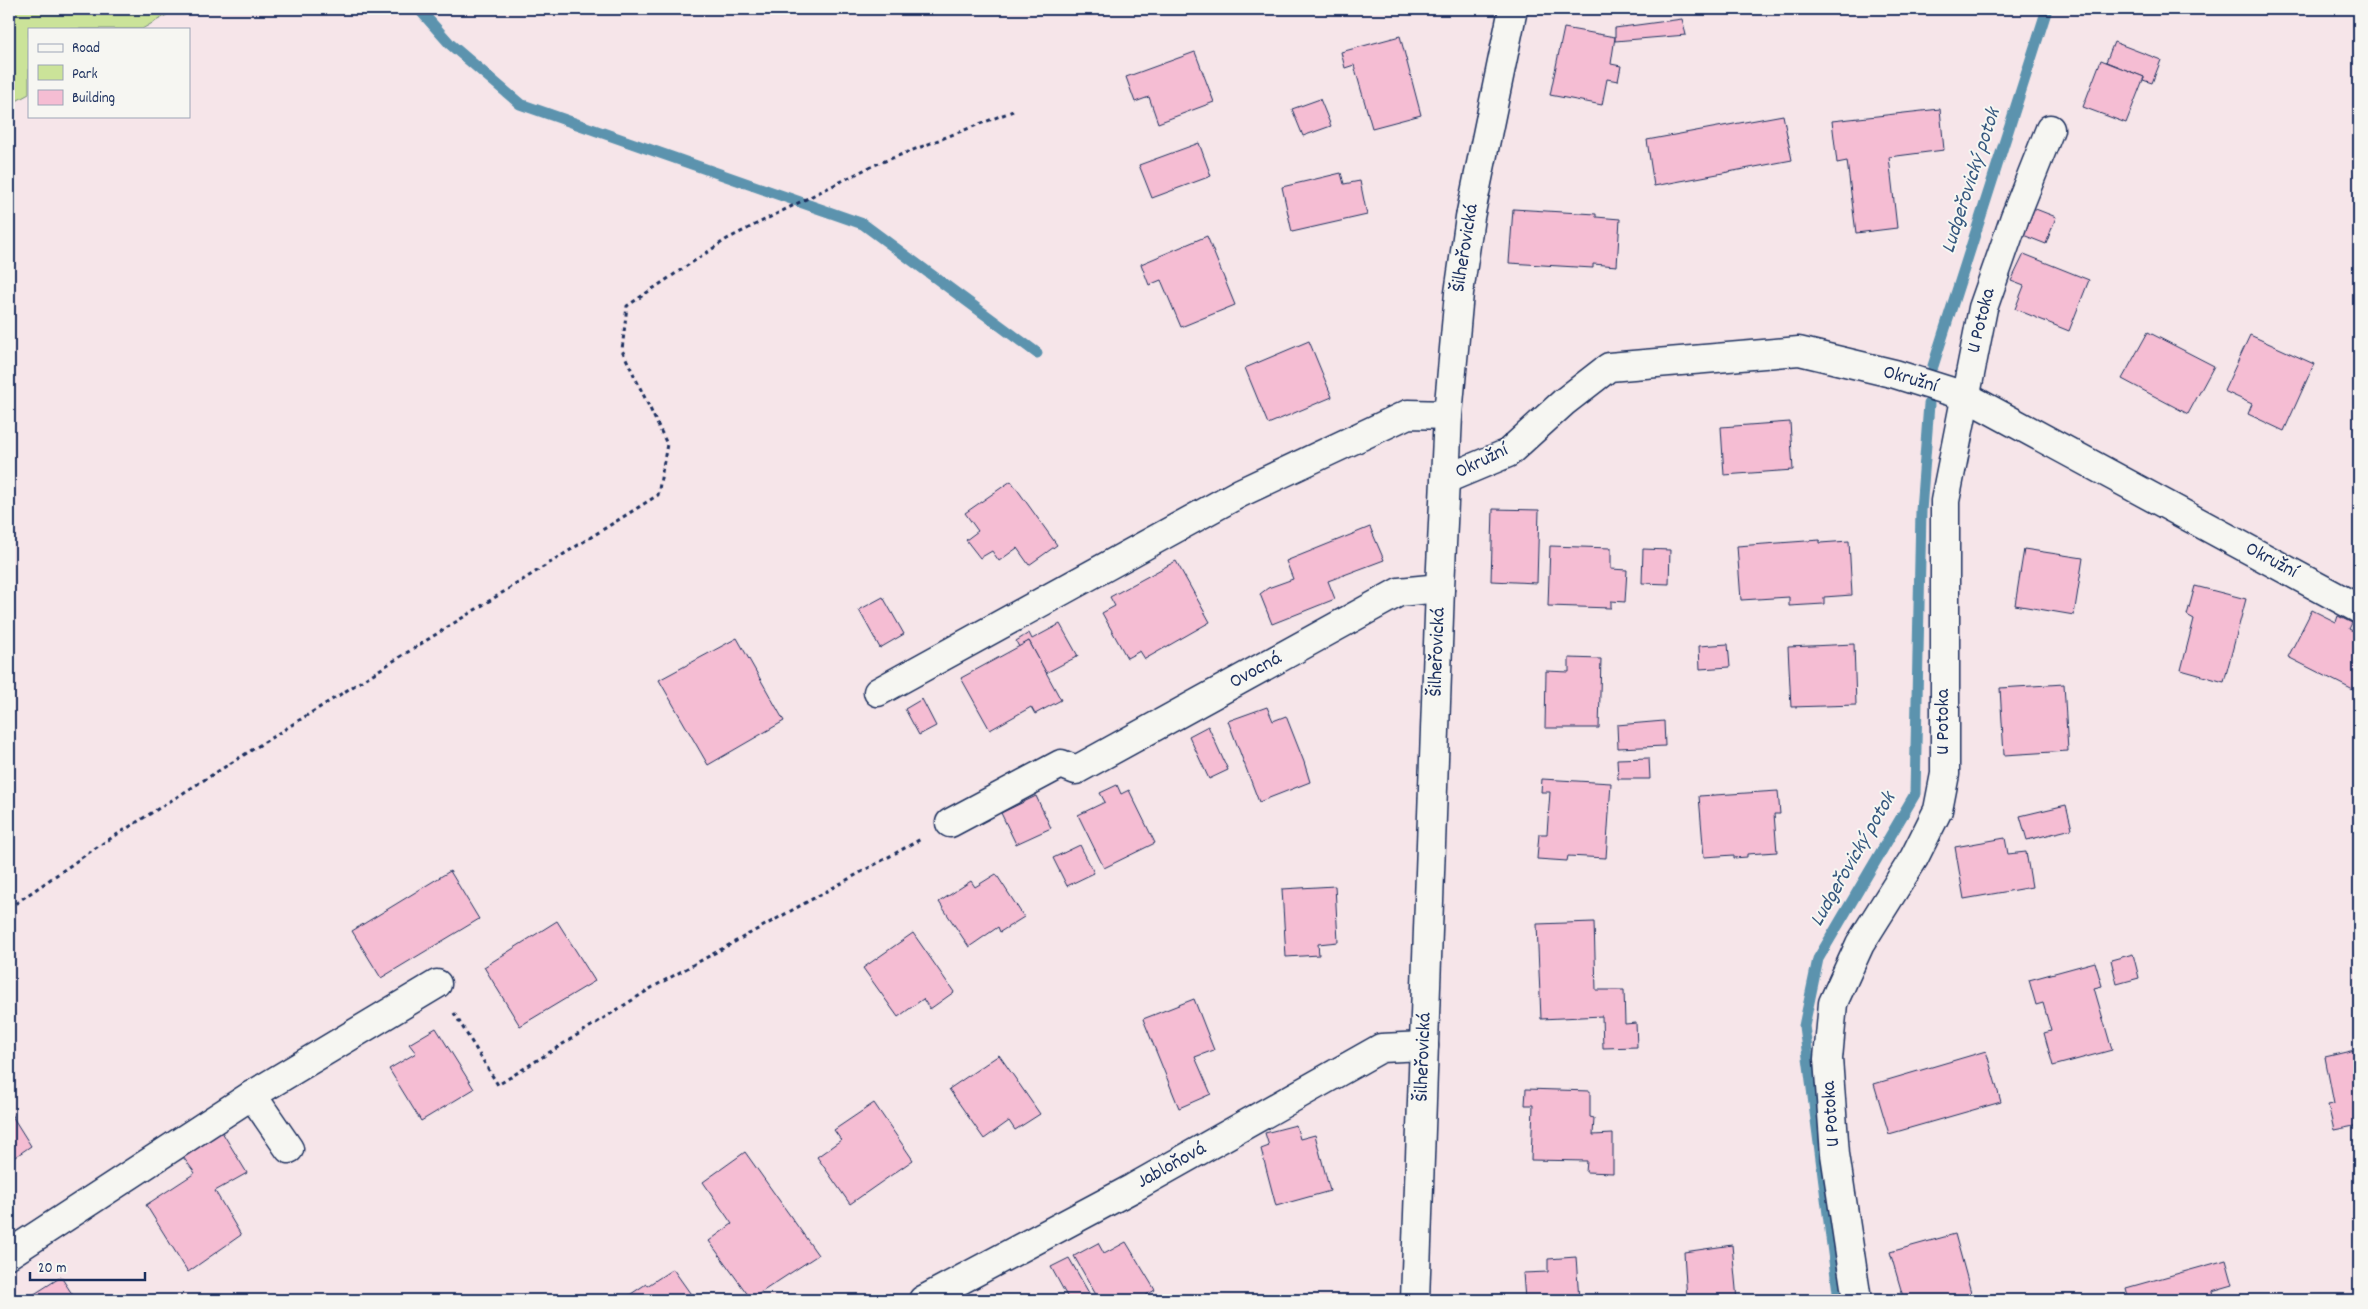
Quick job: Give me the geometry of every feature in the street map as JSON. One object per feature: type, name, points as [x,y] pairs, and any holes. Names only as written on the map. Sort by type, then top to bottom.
[{"type":"street","name":"Šilheřovická","points":[[1415,1300],[1440,588],[1448,415],[1459,293],[1470,217],[1513,9]]},
{"type":"street","name":"U Potoka","points":[[1857,1300],[1835,1154],[1828,1059],[1833,1003],[1860,944],[1914,858],[1938,810],[1945,774],[1945,501],[1983,308],[2014,217],[2050,129]]},
{"type":"street","name":"Okružní","points":[[1446,479],[1508,453],[1564,402],[1609,367],[1799,352],[1895,374],[1965,396],[2359,609]]},
{"type":"street","points":[[878,692],[1240,493],[1408,414],[1448,415]]},
{"type":"street","name":"Ovocná","points":[[950,824],[1060,764],[1076,770],[1399,592],[1440,588]]},
{"type":"street","points":[[9,1254],[252,1095],[437,984]]},
{"type":"street","name":"Jabloňová","points":[[924,1300],[1133,1188],[1381,1048],[1424,1046]]},
{"type":"street","points":[[252,1095],[289,1149]]},
{"type":"path","points":[[9,908],[94,848],[658,495],[667,444],[622,350],[628,306],[728,239],[808,198],[872,166],[1013,111]]},
{"type":"path","points":[[437,984],[498,1085],[653,987],[950,824]]},
{"type":"green space","points":[[9,9],[177,9],[144,28],[28,28],[28,95],[9,105]]},
{"type":"building","points":[[1682,19],[1686,35],[1615,41],[1615,28]]},
{"type":"building","points":[[1564,28],[1615,37],[1611,64],[1621,66],[1618,81],[1607,79],[1602,105],[1550,95]]},
{"type":"building","points":[[1400,36],[1421,115],[1372,128],[1354,65],[1345,68],[1341,52]]},
{"type":"building","points":[[2114,42],[2161,60],[2152,83],[2143,80],[2144,77],[2106,62]]},
{"type":"building","points":[[1195,52],[1214,102],[1158,123],[1149,97],[1135,102],[1126,77]]},
{"type":"building","points":[[2101,60],[2144,77],[2126,123],[2083,107]]},
{"type":"building","points":[[1320,99],[1331,126],[1303,136],[1292,109]]},
{"type":"building","points":[[1940,109],[1944,150],[1889,157],[1897,228],[1856,233],[1847,161],[1837,163],[1832,121]]},
{"type":"building","points":[[1783,115],[1792,160],[1654,186],[1647,140]]},
{"type":"building","points":[[1199,143],[1211,176],[1152,198],[1139,165]]},
{"type":"building","points":[[1341,173],[1344,184],[1360,181],[1367,215],[1292,232],[1282,187]]},
{"type":"building","points":[[2028,206],[2056,217],[2046,244],[2018,233]]},
{"type":"building","points":[[1513,209],[1596,214],[1596,217],[1620,219],[1617,266],[1593,264],[1593,268],[1509,263]]},
{"type":"building","points":[[1207,236],[1235,305],[1181,327],[1161,280],[1149,285],[1141,264]]},
{"type":"building","points":[[2024,254],[2089,280],[2069,331],[2015,309],[2024,286],[2011,281]]},
{"type":"building","points":[[2148,332],[2214,366],[2188,414],[2122,379]]},
{"type":"building","points":[[2250,335],[2314,364],[2284,431],[2248,414],[2252,404],[2224,391]]},
{"type":"building","points":[[1309,341],[1332,397],[1268,424],[1245,368]]},
{"type":"building","points":[[1790,422],[1793,470],[1724,475],[1721,427]]},
{"type":"building","points":[[1011,481],[1057,545],[1029,565],[1017,548],[999,561],[992,551],[980,558],[966,540],[978,531],[965,513]]},
{"type":"building","points":[[1493,509],[1539,510],[1537,583],[1491,581]]},
{"type":"building","points":[[1370,527],[1384,560],[1328,581],[1335,599],[1272,624],[1260,594],[1268,588],[1293,579],[1286,561]]},
{"type":"building","points":[[1820,540],[1820,543],[1849,541],[1852,595],[1824,597],[1824,604],[1789,606],[1789,597],[1741,600],[1737,546]]},
{"type":"building","points":[[1550,546],[1611,548],[1611,569],[1627,570],[1625,602],[1611,601],[1611,608],[1548,606]]},
{"type":"building","points":[[1643,549],[1670,550],[1669,584],[1642,583]]},
{"type":"building","points":[[2024,549],[2083,558],[2074,615],[2015,605]]},
{"type":"building","points":[[1176,561],[1210,622],[1145,659],[1140,651],[1127,658],[1102,613],[1115,606],[1110,597]]},
{"type":"building","points":[[2195,586],[2246,599],[2224,682],[2181,670],[2194,619],[2187,615]]},
{"type":"building","points":[[883,597],[904,634],[880,648],[859,610]]},
{"type":"building","points":[[2312,610],[2336,622],[2338,616],[2352,623],[2349,629],[2359,634],[2359,693],[2288,657]]},
{"type":"building","points":[[1060,624],[1078,656],[1046,673],[1029,641],[1019,647],[1016,641],[1029,633],[1032,639]]},
{"type":"building","points":[[737,638],[784,721],[708,765],[659,680]]},
{"type":"building","points":[[1029,641],[1061,700],[1035,714],[1031,707],[990,730],[961,678]]},
{"type":"building","points":[[1728,644],[1730,667],[1700,669],[1699,646]]},
{"type":"building","points":[[1854,644],[1856,705],[1791,707],[1788,647]]},
{"type":"building","points":[[1569,658],[1601,659],[1599,728],[1545,728],[1546,671],[1569,672]]},
{"type":"building","points":[[2064,684],[2068,751],[2004,755],[2000,688]]},
{"type":"building","points":[[922,699],[936,726],[919,735],[905,709]]},
{"type":"building","points":[[1267,707],[1273,721],[1286,716],[1310,782],[1259,802],[1228,721]]},
{"type":"building","points":[[1664,721],[1665,746],[1618,748],[1617,725]]},
{"type":"building","points":[[1208,726],[1228,770],[1209,779],[1189,736]]},
{"type":"building","points":[[1649,758],[1650,779],[1618,779],[1617,759]]},
{"type":"building","points":[[1542,779],[1611,783],[1606,858],[1568,856],[1567,861],[1537,859],[1539,834],[1547,834],[1550,792],[1541,792]]},
{"type":"building","points":[[1117,785],[1121,794],[1129,790],[1155,843],[1104,868],[1078,815],[1105,802],[1100,793]]},
{"type":"building","points":[[1778,791],[1780,814],[1774,814],[1777,852],[1747,854],[1747,857],[1734,858],[1734,855],[1704,857],[1699,796]]},
{"type":"building","points":[[1036,796],[1051,828],[1016,844],[1001,813]]},
{"type":"building","points":[[2066,805],[2072,829],[2027,840],[2020,816]]},
{"type":"building","points":[[2005,838],[2008,854],[2026,852],[2032,887],[1964,899],[1955,847]]},
{"type":"building","points":[[1080,845],[1094,873],[1067,886],[1053,858]]},
{"type":"building","points":[[450,871],[479,919],[381,978],[352,931]]},
{"type":"building","points":[[996,874],[1024,917],[1000,932],[998,927],[969,947],[939,902],[971,881],[975,887]]},
{"type":"building","points":[[1335,886],[1338,942],[1318,944],[1319,955],[1286,957],[1282,889]]},
{"type":"building","points":[[557,921],[595,981],[520,1026],[484,967]]},
{"type":"building","points":[[1594,922],[1596,990],[1624,990],[1625,1024],[1636,1023],[1637,1047],[1603,1048],[1602,1016],[1541,1019],[1537,924]]},
{"type":"building","points":[[913,933],[954,992],[930,1009],[923,999],[898,1017],[863,968]]},
{"type":"building","points":[[2133,954],[2139,978],[2117,984],[2111,960]]},
{"type":"building","points":[[2095,962],[2102,986],[2094,988],[2112,1050],[2053,1066],[2044,1033],[2051,1031],[2043,1003],[2036,1005],[2029,980]]},
{"type":"building","points":[[1194,999],[1214,1050],[1195,1057],[1211,1094],[1179,1108],[1143,1019]]},
{"type":"building","points":[[436,1028],[474,1089],[421,1121],[389,1069],[416,1053],[409,1044]]},
{"type":"building","points":[[2359,1049],[2359,1125],[2334,1130],[2328,1105],[2334,1104],[2325,1057]]},
{"type":"building","points":[[1986,1051],[2001,1102],[1889,1134],[1874,1084]]},
{"type":"building","points":[[999,1055],[1040,1114],[1015,1130],[1009,1121],[984,1139],[949,1089]]},
{"type":"building","points":[[1526,1089],[1590,1091],[1590,1117],[1594,1118],[1593,1135],[1613,1134],[1613,1173],[1586,1172],[1587,1161],[1531,1160],[1533,1105],[1525,1105]]},
{"type":"building","points":[[874,1103],[913,1160],[850,1204],[817,1157],[841,1140],[834,1130]]},
{"type":"building","points":[[9,1111],[31,1146],[9,1161]]},
{"type":"building","points":[[1296,1125],[1300,1139],[1315,1135],[1330,1191],[1276,1206],[1261,1149],[1269,1146],[1265,1133]]},
{"type":"building","points":[[222,1132],[247,1173],[215,1191],[241,1235],[188,1272],[146,1205],[195,1173],[183,1157]]},
{"type":"building","points":[[745,1152],[818,1255],[751,1299],[709,1241],[732,1224],[703,1182]]},
{"type":"building","points":[[1955,1234],[1972,1296],[1957,1300],[1904,1300],[1890,1252]]},
{"type":"building","points":[[1126,1242],[1155,1290],[1138,1300],[1099,1300],[1074,1256],[1098,1243],[1104,1254]]},
{"type":"building","points":[[1732,1245],[1737,1300],[1687,1300],[1684,1252]]},
{"type":"building","points":[[1576,1257],[1579,1300],[1525,1300],[1523,1273],[1548,1272],[1548,1259]]},
{"type":"building","points":[[1069,1258],[1093,1300],[1069,1300],[1051,1267]]},
{"type":"building","points":[[2226,1260],[2233,1285],[2212,1291],[2214,1300],[2129,1300],[2126,1288]]},
{"type":"building","points":[[673,1269],[695,1300],[622,1300],[646,1284],[647,1286]]},
{"type":"building","points":[[61,1277],[76,1300],[25,1300]]},
{"type":"waterway","points":[[419,9],[450,44],[520,104],[863,224],[1037,353]]},
{"type":"waterway","name":"Ludgeřovický potok","points":[[1933,366],[2047,9]]},
{"type":"waterway","name":"Ludgeřovický potok","points":[[1839,1300],[1804,1026],[1818,959],[1915,794],[1921,511],[1929,404]]}]
